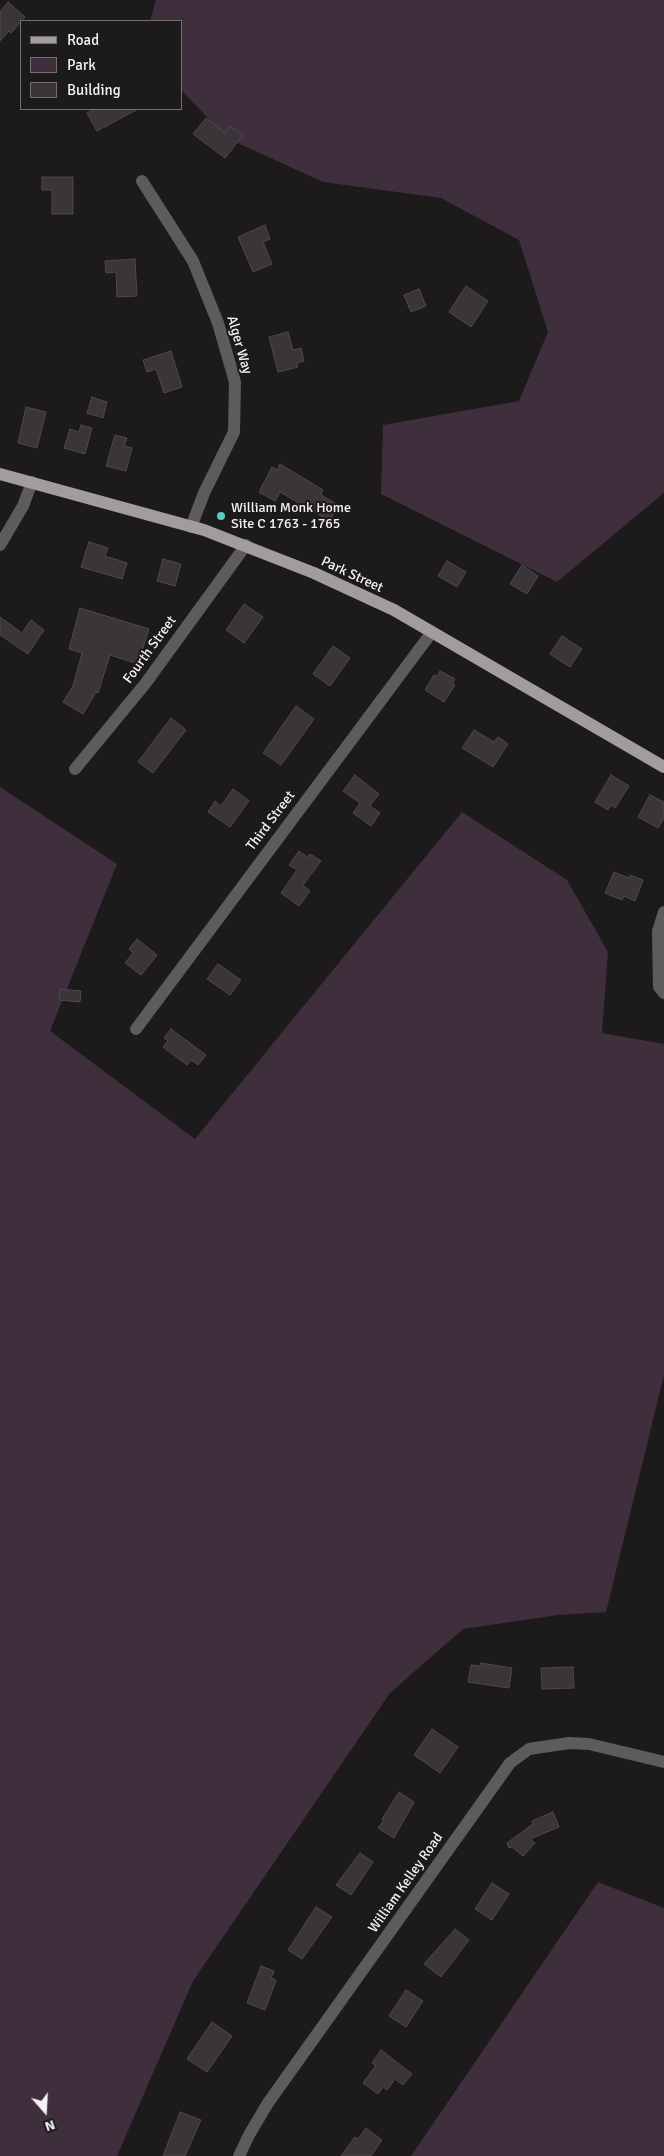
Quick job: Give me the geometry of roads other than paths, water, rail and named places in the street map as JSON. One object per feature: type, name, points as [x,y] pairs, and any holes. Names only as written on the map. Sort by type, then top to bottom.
[{"type":"main road","name":"Park Street","points":[[0,474],[191,527],[246,545],[314,573],[394,610],[664,767]]},
{"type":"street","name":"Alger Way","points":[[142,181],[194,261],[218,323],[235,382],[234,432],[204,493],[191,527]]},
{"type":"street","points":[[0,545],[23,506],[32,482]]},
{"type":"street","name":"Fourth Street","points":[[75,769],[145,684],[246,545]]},
{"type":"street","name":"Third Street","points":[[136,1029],[432,632]]},
{"type":"street","points":[[664,912],[658,931],[659,987],[664,993]]},
{"type":"street","name":"William Kelley Road","points":[[239,2156],[268,2103],[510,1763],[529,1749],[569,1743],[589,1744],[664,1762]]},
{"type":"place","name":"William Monk Home Site C 1763 - 1765","points":[[221,516]]}]
